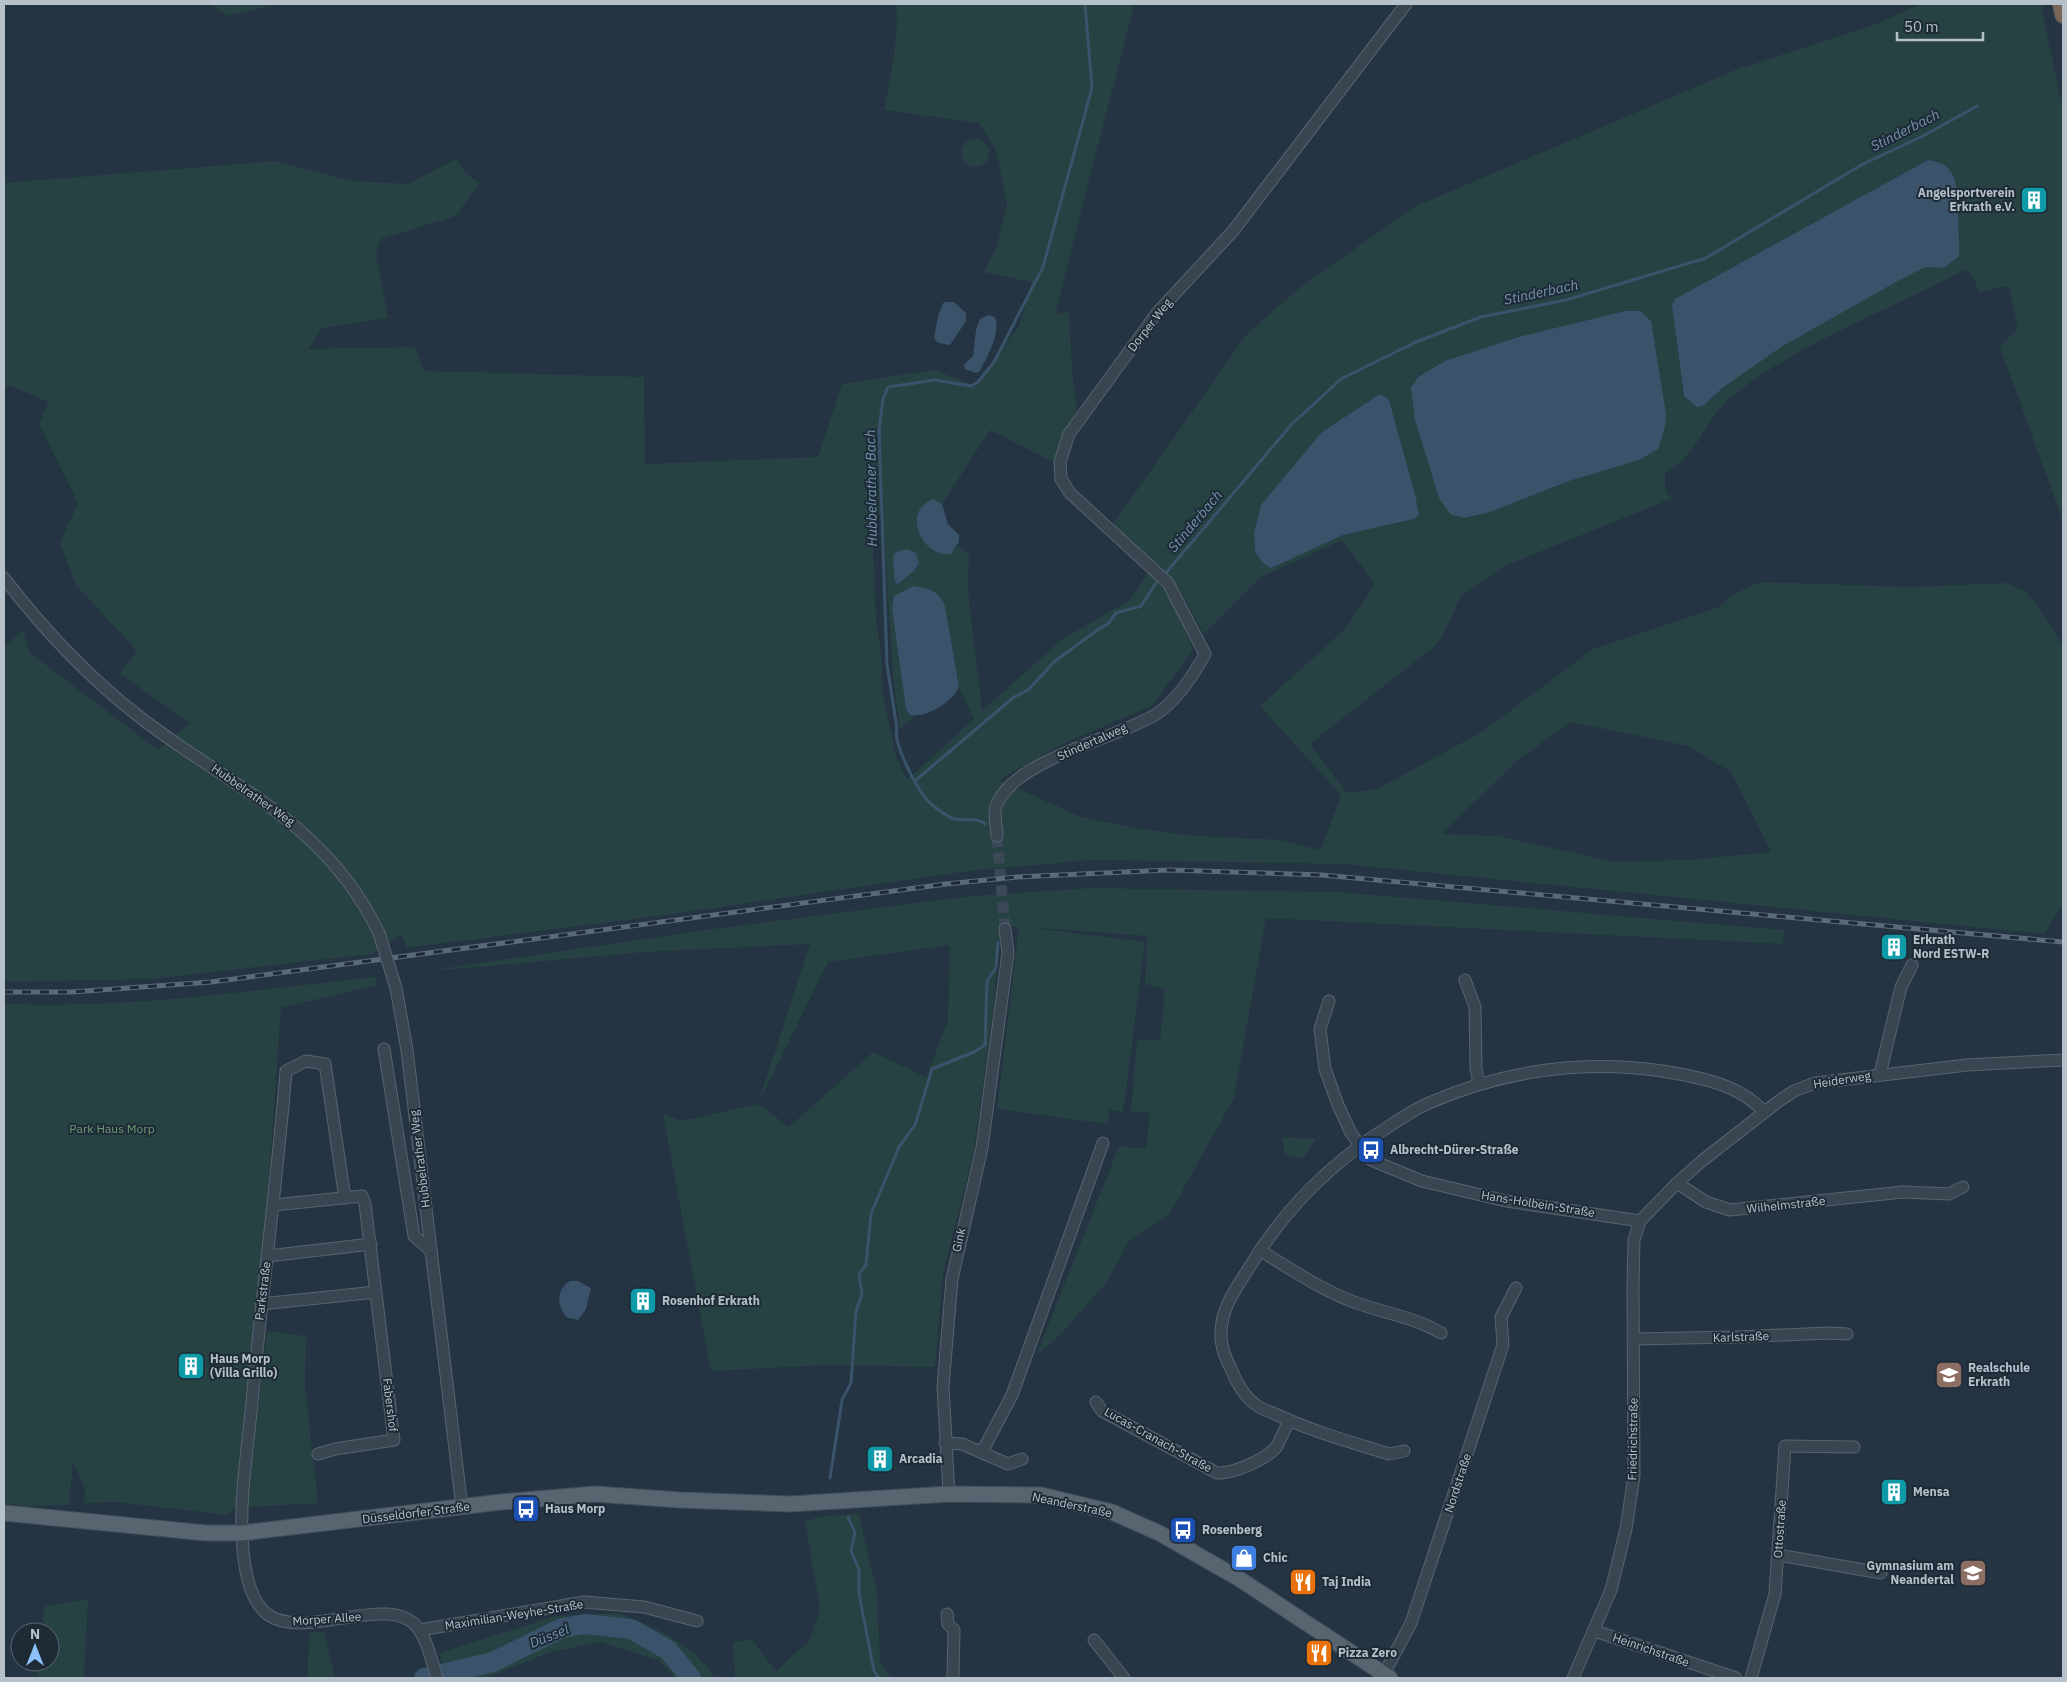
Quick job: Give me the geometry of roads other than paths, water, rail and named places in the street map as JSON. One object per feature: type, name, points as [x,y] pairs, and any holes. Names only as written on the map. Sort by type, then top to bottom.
[{"type":"highway","points":[[2062,4],[2063,15]]},
{"type":"main road","name":"Düsseldorfer Straße","points":[[4,1513],[206,1533],[242,1533],[501,1502],[595,1494],[780,1504],[828,1501]]},
{"type":"main road","name":"Neanderstraße","points":[[828,1501],[949,1494],[1041,1495],[1112,1512],[1161,1534],[1238,1578],[1387,1676]]},
{"type":"street","name":"Dorper Weg","points":[[1205,654],[1168,583],[1070,493],[1061,479],[1060,462],[1069,434],[1157,313],[1233,231],[1406,4]]},
{"type":"street","name":"Hubbelrather Weg","points":[[4,578],[32,615],[70,656],[116,698],[142,719],[290,820],[320,848],[347,880],[379,933],[396,988],[408,1050],[462,1508]]},
{"type":"street","name":"Stindertalweg","points":[[997,836],[995,808],[1004,792],[1014,782],[1044,763],[1156,714],[1191,679],[1205,654]]},
{"type":"street","name":"Gink","points":[[949,1494],[943,1387],[952,1279],[982,1148],[1008,953],[1005,929]]},
{"type":"street","points":[[1880,1074],[1901,987],[1912,965]]},
{"type":"street","points":[[1465,980],[1475,1006],[1476,1069],[1479,1083]]},
{"type":"street","name":"Hans-Holbein-Straße","points":[[1329,1001],[1320,1029],[1326,1069],[1338,1105],[1358,1145],[1371,1160],[1422,1181],[1506,1201],[1574,1209],[1640,1221]]},
{"type":"street","name":"Hubbelrather Weg","points":[[384,1049],[414,1236],[431,1251]]},
{"type":"street","name":"Heiderweg","points":[[1640,1221],[1677,1183],[1764,1112],[1794,1091],[1815,1083],[1880,1074],[2063,1057]]},
{"type":"street","name":"Parkstraße","points":[[242,1533],[261,1304],[274,1205],[286,1071],[306,1061],[325,1064],[345,1198]]},
{"type":"street","points":[[1404,1451],[1390,1454],[1289,1421],[1254,1404],[1236,1381],[1224,1354],[1221,1333],[1226,1308],[1260,1250],[1312,1185],[1358,1145],[1426,1104],[1479,1083],[1554,1069],[1598,1066],[1650,1069],[1693,1077],[1729,1087],[1753,1100],[1764,1112]]},
{"type":"street","points":[[982,1452],[1012,1395],[1103,1143]]},
{"type":"street","name":"Wilhelmstraße","points":[[1677,1183],[1706,1202],[1730,1210],[1903,1192],[1949,1194],[1963,1187]]},
{"type":"street","name":"Fabershof","points":[[274,1205],[362,1196],[365,1204],[394,1440],[335,1449],[318,1454]]},
{"type":"street","name":"Friedrichstraße","points":[[1573,1678],[1595,1631],[1611,1590],[1626,1529],[1634,1476],[1634,1240],[1640,1221]]},
{"type":"street","points":[[268,1256],[371,1244]]},
{"type":"street","points":[[1260,1250],[1300,1276],[1352,1301],[1392,1315],[1423,1322],[1441,1333]]},
{"type":"street","name":"Nordstraße","points":[[1387,1676],[1411,1622],[1435,1554],[1503,1345],[1501,1317],[1516,1288]]},
{"type":"street","points":[[261,1304],[376,1292]]},
{"type":"street","name":"Karlstraße","points":[[1634,1339],[1847,1334]]},
{"type":"street","name":"Lucas-Cranach-Straße","points":[[1096,1402],[1102,1411],[1217,1473],[1224,1473],[1256,1462],[1276,1448],[1289,1421]]},
{"type":"street","points":[[946,1443],[962,1444],[1008,1464],[1022,1459]]},
{"type":"street","name":"Ottostraße","points":[[1751,1678],[1774,1594],[1785,1446],[1854,1447]]},
{"type":"street","name":"Morper Allee","points":[[242,1533],[243,1549],[254,1595],[267,1613],[275,1618],[290,1622],[395,1616],[408,1621],[420,1630]]},
{"type":"street","points":[[1778,1555],[1880,1573]]},
{"type":"street","name":"Maximilian-Weyhe-Straße","points":[[420,1630],[584,1602],[644,1607],[697,1621]]},
{"type":"street","points":[[947,1614],[948,1624],[954,1630],[953,1678]]},
{"type":"street","points":[[420,1630],[437,1678]]},
{"type":"street","name":"Heinrichstraße","points":[[1595,1631],[1736,1678]]},
{"type":"street","points":[[1094,1640],[1124,1678]]},
{"type":"water","points":[[1928,160],[1946,166],[1954,179],[1957,195],[1959,256],[1944,268],[1925,267],[1781,347],[1724,387],[1704,405],[1697,407],[1684,396],[1672,305],[1675,299]]},
{"type":"water","points":[[944,302],[954,302],[966,313],[966,321],[950,345],[938,343],[934,338]]},
{"type":"water","points":[[1625,311],[1640,311],[1651,321],[1666,414],[1665,427],[1658,449],[1639,460],[1569,481],[1490,512],[1464,518],[1450,514],[1439,498],[1415,420],[1411,388],[1418,377],[1445,361],[1519,337]]},
{"type":"water","points":[[988,315],[995,317],[995,337],[980,371],[976,373],[965,369],[964,365],[973,356],[976,330],[980,319]]},
{"type":"water","points":[[1380,394],[1389,400],[1419,515],[1414,519],[1343,535],[1271,568],[1264,564],[1255,552],[1254,533],[1261,505],[1322,432]]},
{"type":"water","points":[[933,499],[942,504],[948,524],[959,535],[959,542],[951,554],[941,553],[932,549],[924,542],[919,533],[918,514],[923,505]]},
{"type":"water","points":[[907,549],[916,553],[919,563],[914,571],[898,584],[895,582],[893,557],[896,552]]},
{"type":"water","points":[[913,586],[933,591],[939,596],[945,606],[959,687],[951,698],[938,708],[917,715],[910,715],[906,709],[892,609],[894,596]]},
{"type":"water","points":[[570,1281],[578,1281],[591,1288],[586,1309],[578,1320],[566,1317],[559,1298],[562,1289]]},
{"type":"waterway","name":"Hubbelrather Bach","points":[[985,824],[978,820],[952,818],[928,802],[912,775],[898,744],[887,664],[879,430],[883,399],[888,387],[935,380],[971,386],[978,382],[994,362],[1043,267],[1092,88],[1085,4]]},
{"type":"waterway","name":"Stinderbach","points":[[1165,574],[1292,424],[1341,379],[1416,342],[1481,317],[1566,300],[1706,258],[1863,164],[1923,136],[1977,106]]},
{"type":"waterway","name":"Stinderbach","points":[[916,780],[1014,697],[1028,690],[1054,662],[1108,624],[1116,613],[1141,606],[1156,583]]},
{"type":"waterway","name":"Hubbelrather Bach","points":[[830,1478],[842,1400],[851,1383],[856,1311],[862,1294],[859,1274],[866,1265],[871,1214],[899,1147],[915,1125],[932,1069],[974,1052],[985,1045],[987,981],[996,968],[998,942]]},
{"type":"waterway","name":"Hubbelrather Bach","points":[[848,1517],[855,1533],[851,1551],[859,1570],[859,1594],[874,1671],[879,1678]]},
{"type":"waterway","name":"Düssel","points":[[424,1678],[493,1662],[562,1628],[585,1624],[631,1629],[668,1650],[691,1678]]},
{"type":"tunnel","points":[[997,836],[1005,929]]},
{"type":"railway","points":[[4,992],[72,992],[211,982],[946,884],[1017,877],[1169,870],[1322,875],[2063,942]]},
{"type":"place","name":"Angelsportverein Erkrath e.V.","points":[[2034,200]]},
{"type":"place","name":"Erkrath Nord ESTW-R","points":[[1894,947]]},
{"type":"place","name":"Albrecht-Dürer-Straße","points":[[1371,1150]]},
{"type":"place","name":"Rosenhof Erkrath","points":[[643,1301]]},
{"type":"place","name":"Haus Morp (Villa Grillo)","points":[[191,1366]]},
{"type":"place","name":"Realschule Erkrath","points":[[1949,1375]]},
{"type":"place","name":"Arcadia","points":[[880,1459]]},
{"type":"place","name":"Mensa","points":[[1894,1492]]},
{"type":"place","name":"Haus Morp","points":[[526,1509]]},
{"type":"place","name":"Rosenberg","points":[[1183,1530]]},
{"type":"place","name":"Chic","points":[[1244,1558]]},
{"type":"place","name":"Gymnasium am Neandertal","points":[[1973,1573]]},
{"type":"place","name":"Taj India","points":[[1303,1582]]},
{"type":"place","name":"Pizza Zero","points":[[1319,1653]]},
{"type":"park label","name":"Park Haus Morp","points":[[112,1129]]}]
